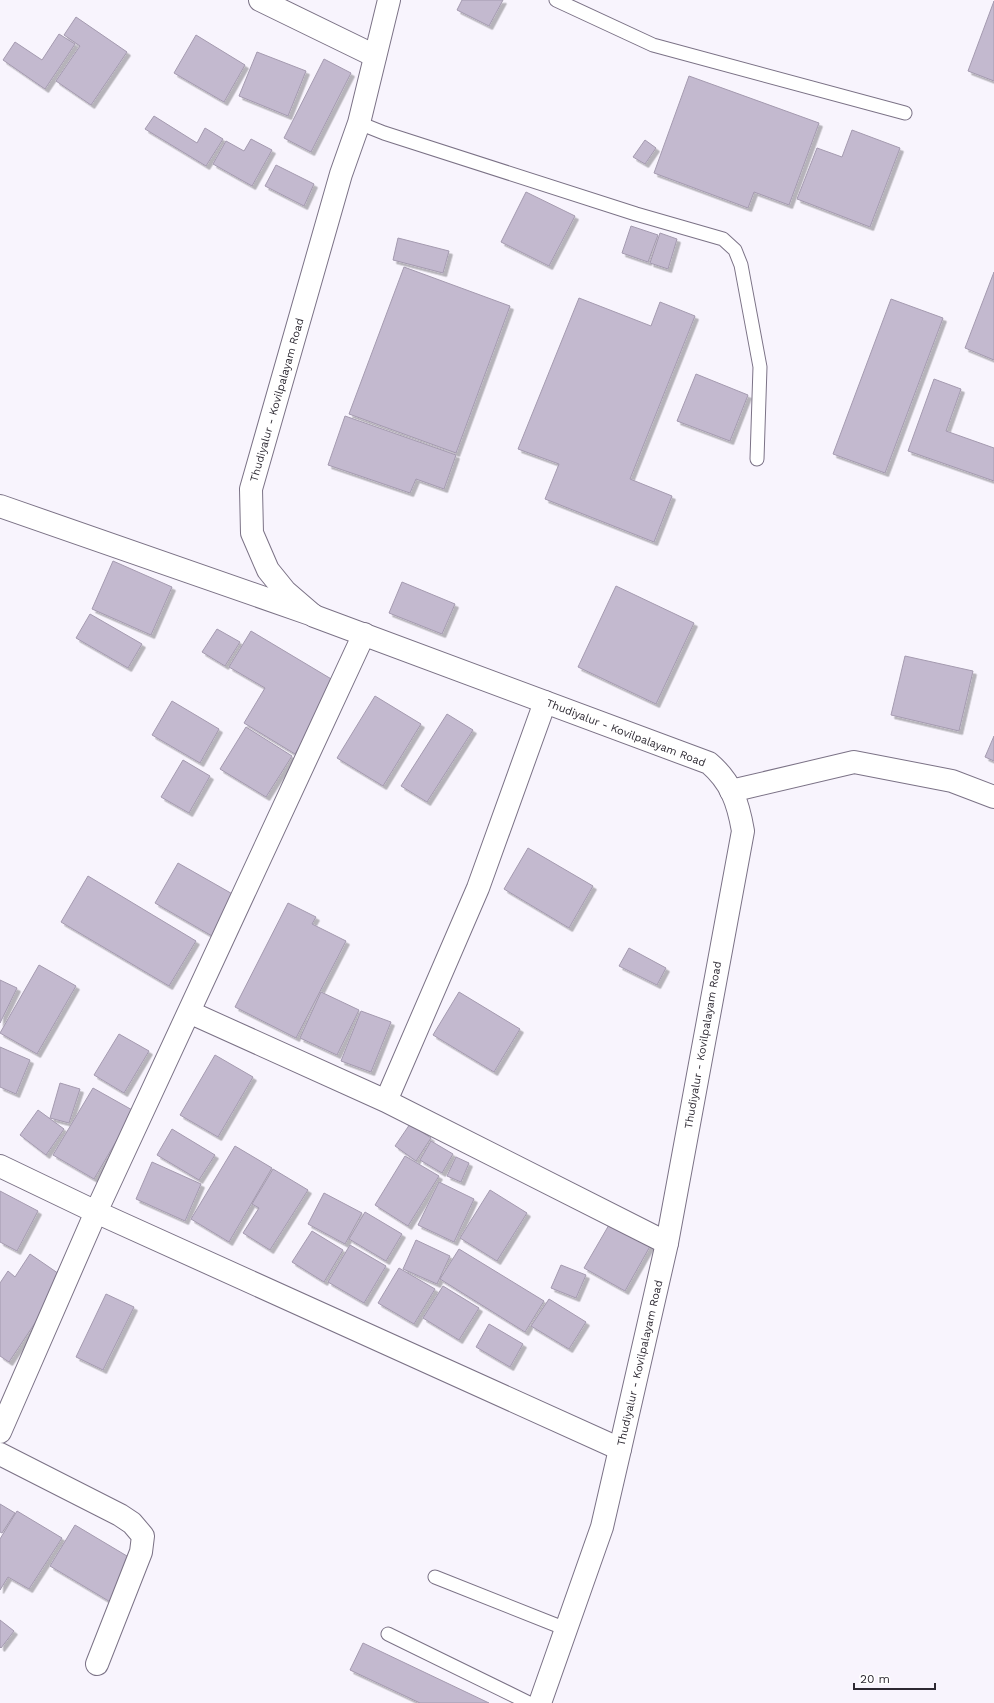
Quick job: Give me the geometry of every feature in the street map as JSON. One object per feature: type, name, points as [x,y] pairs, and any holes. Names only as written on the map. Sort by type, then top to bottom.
[{"type":"street","points":[[260,0],[375,56]]},
{"type":"street","name":"Thudiyalur - Kovilpalayam Road","points":[[389,0],[359,123],[341,174],[251,489],[252,533],[268,570],[285,591],[314,616],[709,763],[722,775],[731,791],[739,809],[742,830],[667,1243],[602,1527],[540,1703]]},
{"type":"street","points":[[0,506],[314,616]]},
{"type":"street","points":[[0,1432],[96,1212],[364,634]]},
{"type":"street","points":[[386,1101],[478,888],[545,702]]},
{"type":"street","points":[[731,791],[854,762],[952,780],[994,798]]},
{"type":"street","points":[[189,1012],[386,1101],[667,1243]]},
{"type":"street","points":[[0,1166],[96,1212],[620,1449]]},
{"type":"street","points":[[0,1454],[120,1516],[132,1523],[143,1536],[141,1552],[97,1664]]},
{"type":"lane","points":[[556,0],[653,45],[905,113]]},
{"type":"lane","points":[[359,123],[384,133],[723,239],[735,250],[741,265],[760,367],[757,459]]},
{"type":"lane","points":[[435,1577],[566,1629]]},
{"type":"lane","points":[[388,1634],[529,1703]]},
{"type":"building","points":[[462,0],[503,0],[489,26],[457,10]]},
{"type":"building","points":[[994,1],[994,81],[968,71]]},
{"type":"building","points":[[76,17],[127,52],[91,105],[56,81],[80,46],[64,35]]},
{"type":"building","points":[[59,34],[75,44],[45,89],[3,60],[15,42],[42,60]]},
{"type":"building","points":[[196,35],[245,65],[224,102],[174,73]]},
{"type":"building","points":[[257,52],[306,71],[288,116],[239,96]]},
{"type":"building","points":[[324,59],[351,73],[311,152],[284,138]]},
{"type":"building","points":[[689,76],[819,123],[789,205],[754,192],[748,208],[654,173]]},
{"type":"building","points":[[154,116],[197,143],[205,128],[223,139],[206,166],[145,129]]},
{"type":"building","points":[[852,130],[900,148],[870,227],[797,199],[817,148],[842,157]]},
{"type":"building","points":[[251,139],[272,150],[252,186],[213,164],[226,141],[244,151]]},
{"type":"building","points":[[645,140],[656,148],[645,164],[633,157]]},
{"type":"building","points":[[276,165],[314,184],[304,206],[265,186]]},
{"type":"building","points":[[526,192],[575,216],[549,266],[501,242]]},
{"type":"building","points":[[631,226],[658,235],[648,262],[622,253]]},
{"type":"building","points":[[660,233],[677,239],[668,269],[650,263]]},
{"type":"building","points":[[398,238],[449,251],[443,273],[393,260]]},
{"type":"building","points":[[404,267],[510,306],[456,453],[349,414]]},
{"type":"building","points":[[994,272],[994,360],[965,348]]},
{"type":"building","points":[[579,298],[651,326],[660,302],[695,316],[630,479],[672,496],[654,542],[545,499],[559,464],[518,449]]},
{"type":"building","points":[[891,299],[943,318],[885,473],[833,454]]},
{"type":"building","points":[[696,374],[748,395],[730,441],[677,421]]},
{"type":"building","points":[[934,379],[961,389],[946,431],[994,448],[994,481],[908,451]]},
{"type":"building","points":[[345,416],[456,455],[444,489],[416,479],[410,493],[328,465]]},
{"type":"building","points":[[113,561],[172,587],[151,635],[92,609]]},
{"type":"building","points":[[402,582],[455,604],[442,634],[389,613]]},
{"type":"building","points":[[616,586],[694,623],[656,704],[578,667]]},
{"type":"building","points":[[90,614],[142,644],[128,668],[76,638]]},
{"type":"building","points":[[217,629],[240,642],[225,666],[202,652]]},
{"type":"building","points":[[251,631],[338,683],[295,754],[244,723],[265,688],[229,667]]},
{"type":"building","points":[[905,656],[973,671],[959,731],[891,715]]},
{"type":"building","points":[[375,696],[421,724],[383,786],[337,758]]},
{"type":"building","points":[[172,701],[219,729],[200,763],[152,735]]},
{"type":"building","points":[[447,714],[473,730],[427,802],[401,786]]},
{"type":"building","points":[[246,727],[292,756],[266,797],[220,769]]},
{"type":"building","points":[[994,736],[994,761],[985,757]]},
{"type":"building","points":[[183,760],[210,776],[189,813],[161,797]]},
{"type":"building","points":[[528,848],[593,886],[569,928],[504,889]]},
{"type":"building","points":[[178,863],[236,896],[212,936],[155,903]]},
{"type":"building","points":[[88,876],[196,941],[169,986],[61,922]]},
{"type":"building","points":[[288,903],[316,917],[312,924],[346,941],[296,1038],[235,1007]]},
{"type":"building","points":[[629,948],[666,968],[657,985],[619,966]]},
{"type":"building","points":[[39,965],[76,986],[37,1054],[0,1033]]},
{"type":"building","points":[[0,980],[17,988],[0,1023]]},
{"type":"building","points":[[321,992],[359,1010],[337,1055],[300,1038]]},
{"type":"building","points":[[459,992],[520,1029],[494,1072],[433,1035]]},
{"type":"building","points":[[361,1011],[391,1022],[371,1072],[341,1061]]},
{"type":"building","points":[[119,1034],[149,1051],[124,1093],[94,1075]]},
{"type":"building","points":[[0,1047],[30,1060],[16,1094],[0,1087]]},
{"type":"building","points":[[215,1055],[253,1077],[218,1137],[180,1115]]},
{"type":"building","points":[[60,1083],[80,1089],[69,1123],[50,1118]]},
{"type":"building","points":[[93,1088],[134,1111],[94,1179],[53,1155]]},
{"type":"building","points":[[38,1110],[64,1129],[46,1155],[20,1135]]},
{"type":"building","points":[[410,1124],[431,1138],[416,1161],[395,1146]]},
{"type":"building","points":[[172,1129],[215,1155],[199,1180],[157,1155]]},
{"type":"building","points":[[431,1141],[453,1154],[442,1173],[420,1160]]},
{"type":"building","points":[[235,1146],[272,1168],[229,1242],[191,1219]]},
{"type":"building","points":[[405,1156],[439,1176],[408,1226],[375,1205]]},
{"type":"building","points":[[456,1157],[469,1163],[461,1182],[447,1176]]},
{"type":"building","points":[[152,1162],[201,1184],[185,1221],[136,1199]]},
{"type":"building","points":[[273,1169],[308,1190],[270,1250],[243,1233],[259,1208],[252,1204]]},
{"type":"building","points":[[439,1182],[474,1199],[454,1242],[418,1225]]},
{"type":"building","points":[[490,1190],[527,1213],[497,1261],[460,1238]]},
{"type":"building","points":[[0,1191],[38,1211],[17,1251],[0,1242]]},
{"type":"building","points":[[324,1193],[362,1213],[345,1244],[308,1224]]},
{"type":"building","points":[[365,1212],[402,1234],[386,1261],[349,1239]]},
{"type":"building","points":[[613,1218],[653,1241],[625,1291],[584,1268]]},
{"type":"building","points":[[312,1231],[343,1250],[324,1282],[292,1262]]},
{"type":"building","points":[[416,1240],[450,1256],[437,1284],[403,1269]]},
{"type":"building","points":[[350,1245],[386,1266],[364,1303],[328,1282]]},
{"type":"building","points":[[459,1249],[544,1301],[525,1332],[440,1279]]},
{"type":"building","points":[[30,1254],[65,1278],[9,1362],[0,1356],[0,1283],[8,1271],[15,1277]]},
{"type":"building","points":[[561,1265],[586,1275],[576,1298],[551,1288]]},
{"type":"building","points":[[399,1268],[435,1289],[414,1324],[378,1303]]},
{"type":"building","points":[[443,1286],[479,1308],[459,1340],[423,1318]]},
{"type":"building","points":[[106,1294],[134,1307],[103,1370],[76,1357]]},
{"type":"building","points":[[549,1299],[586,1322],[569,1349],[531,1326]]},
{"type":"building","points":[[489,1324],[523,1344],[510,1367],[476,1347]]},
{"type":"building","points":[[0,1504],[15,1513],[2,1533],[0,1532]]},
{"type":"building","points":[[17,1511],[62,1538],[29,1589],[8,1577],[0,1590],[0,1539]]},
{"type":"building","points":[[75,1525],[137,1562],[112,1603],[50,1566]]},
{"type":"building","points":[[0,1620],[14,1631],[1,1648],[0,1647]]},
{"type":"building","points":[[363,1643],[489,1703],[420,1703],[350,1670]]}]
